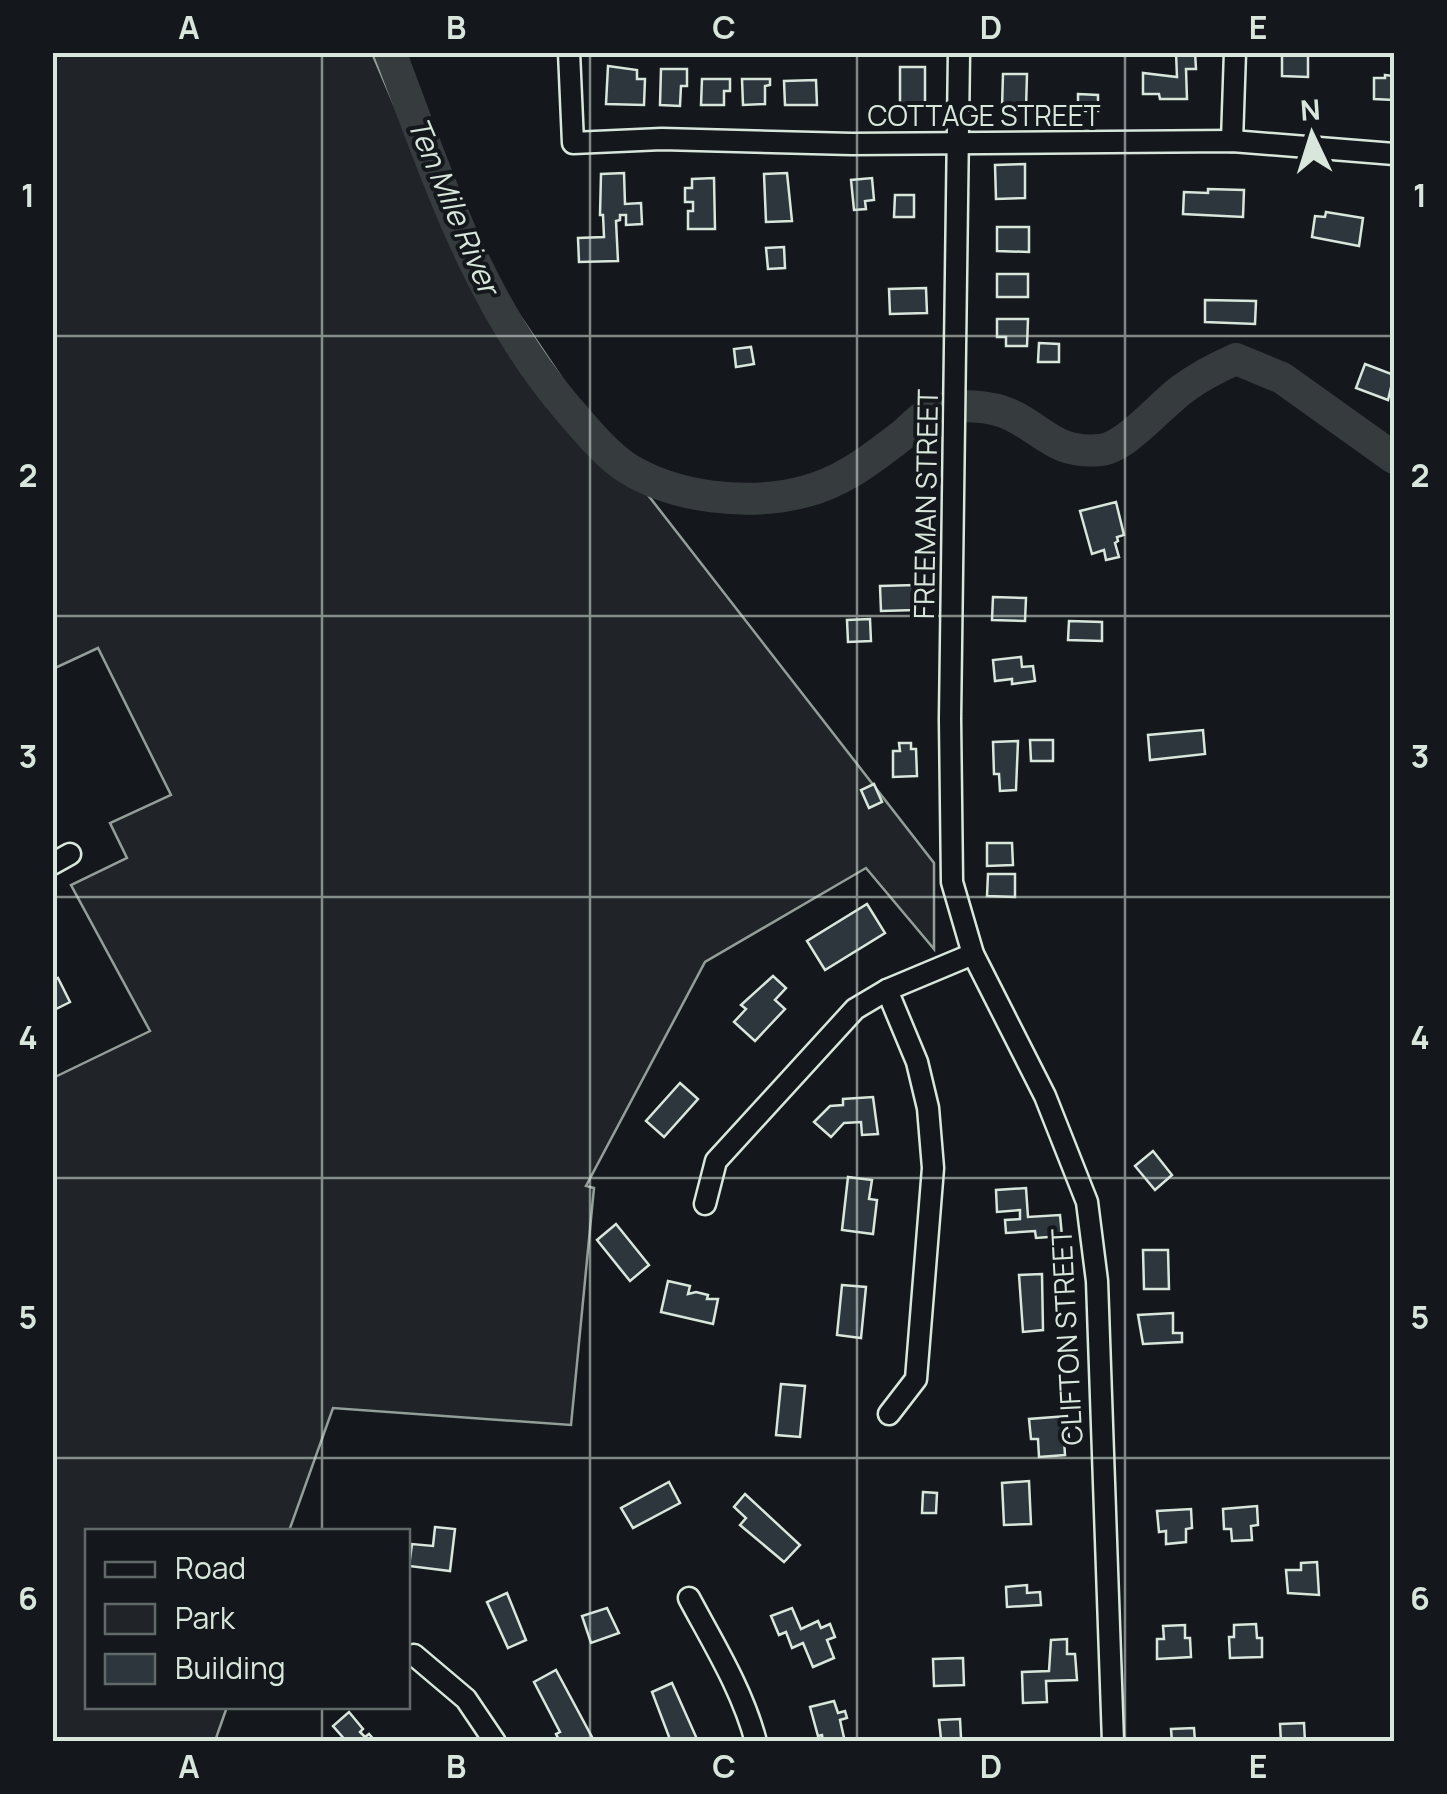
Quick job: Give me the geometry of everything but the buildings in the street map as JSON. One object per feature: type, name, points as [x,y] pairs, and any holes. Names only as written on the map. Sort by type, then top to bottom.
[{"type":"street","name":"COTTAGE STREET","points":[[569,52],[573,143],[662,139],[960,144],[1232,141],[1394,154]]},
{"type":"street","name":"FREEMAN STREET","points":[[959,52],[949,820],[952,882],[974,954]]},
{"type":"street","points":[[1232,141],[1235,52]]},
{"type":"street","points":[[705,1204],[716,1160],[855,1009],[887,990],[974,954]]},
{"type":"street","name":"CLIFTON STREET","points":[[974,954],[1045,1096],[1087,1202],[1096,1280],[1113,1742]]},
{"type":"street","points":[[887,990],[917,1062],[928,1108],[932,1168],[916,1378],[889,1414]]},
{"type":"street","points":[[689,1598],[720,1655],[756,1742]]},
{"type":"street","points":[[414,1655],[466,1699],[496,1742]]},
{"type":"green space","points":[[53,53],[372,53],[424,174],[592,423],[934,863],[934,949],[866,868],[705,962],[586,1186],[594,1188],[571,1425],[333,1408],[290,1529],[85,1529],[85,1709],[226,1709],[215,1741],[53,1741],[53,1078],[150,1031],[71,885],[127,858],[110,823],[171,795],[98,648],[53,669]]},
{"type":"waterway","name":"Ten Mile River","points":[[390,52],[464,239],[509,327],[588,432],[619,462],[646,478],[712,496],[759,498],[803,492],[854,470],[927,415],[955,407],[984,407],[1003,412],[1061,445],[1100,450],[1121,442],[1190,384],[1236,359],[1282,378],[1394,458]]}]
